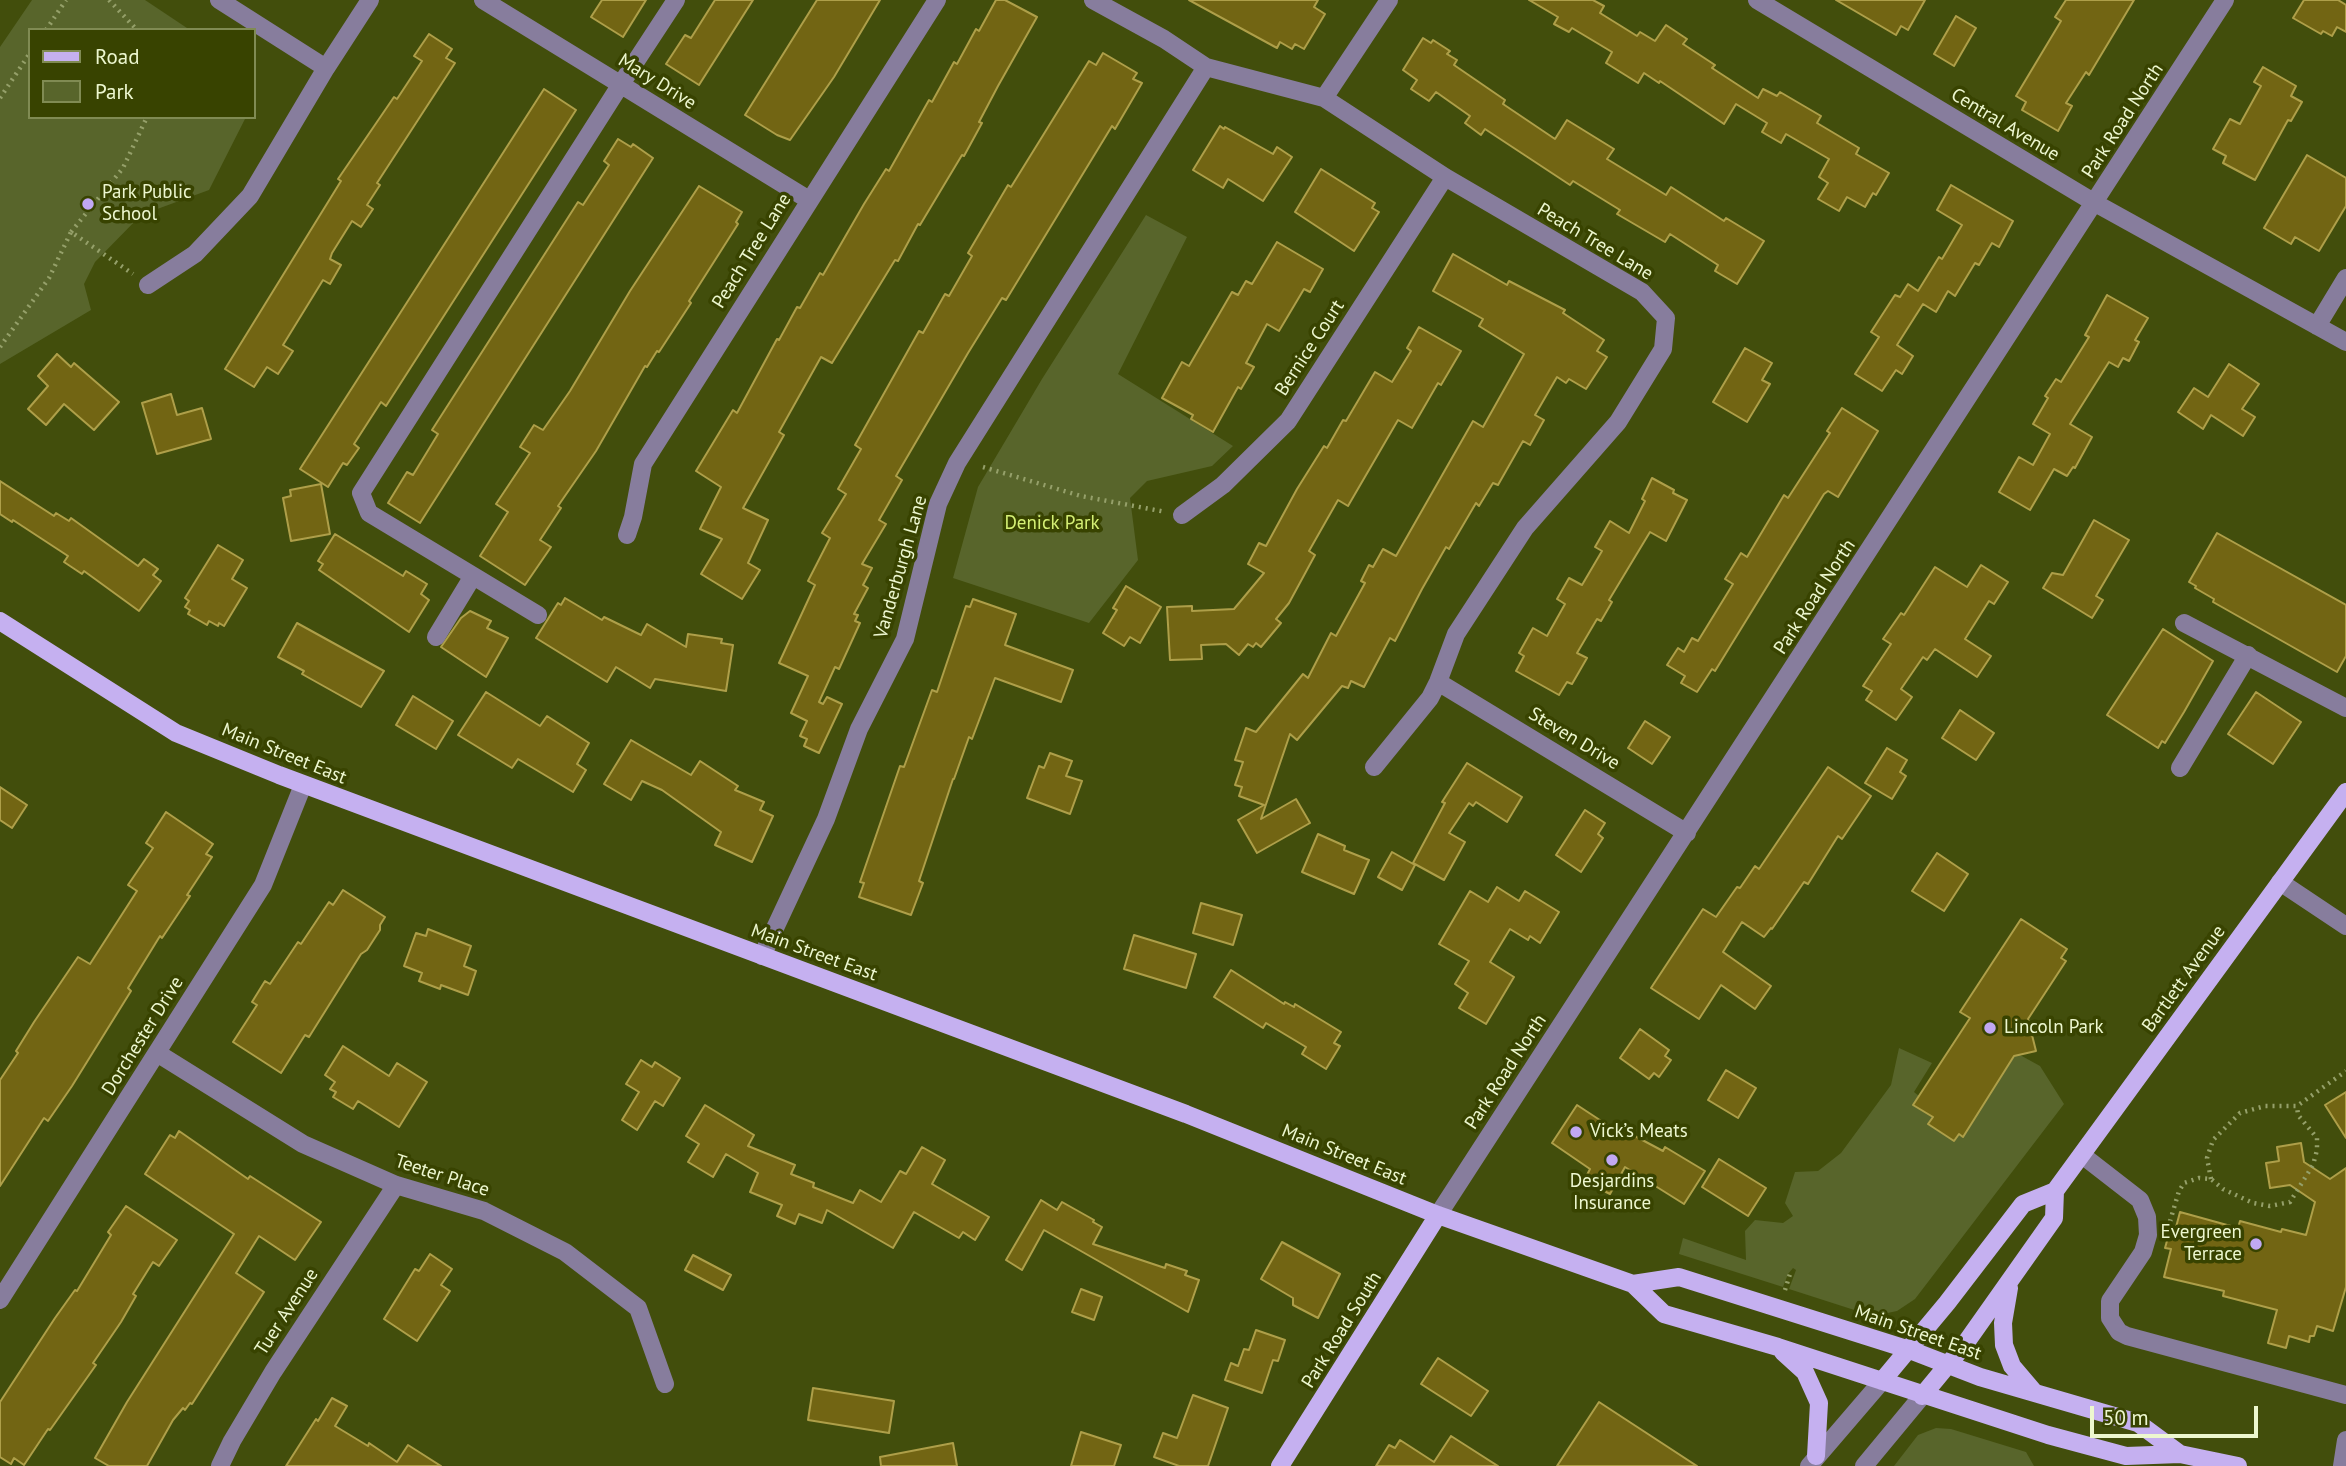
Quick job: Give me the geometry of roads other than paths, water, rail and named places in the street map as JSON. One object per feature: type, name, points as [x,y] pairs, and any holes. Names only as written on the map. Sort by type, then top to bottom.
[{"type":"main road","name":"Main Street East","points":[[0,621],[176,733],[303,785],[1186,1114],[1438,1215],[1633,1284],[1664,1314],[1778,1347],[2048,1435],[2126,1456],[2180,1454],[2238,1466]]},
{"type":"main road","name":"Bartlett Avenue","points":[[1922,1396],[2010,1281],[2054,1218],[2055,1191],[2346,792]]},
{"type":"main road","points":[[1882,1381],[1910,1350],[2023,1203],[2055,1191]]},
{"type":"main road","name":"Park Road South","points":[[1280,1466],[1438,1215]]},
{"type":"main road","name":"Main Street East","points":[[1633,1284],[1679,1277],[1910,1350],[1980,1377],[2138,1423],[2180,1454]]},
{"type":"main road","points":[[2010,1281],[2003,1323],[2004,1345],[2012,1366],[2036,1393]]},
{"type":"main road","points":[[1778,1347],[1805,1372],[1819,1403],[1812,1461]]},
{"type":"street","points":[[219,0],[326,68]]},
{"type":"street","points":[[148,285],[195,254],[250,196],[370,0]]},
{"type":"street","name":"Mary Drive","points":[[483,0],[809,200]]},
{"type":"street","points":[[538,615],[369,513],[361,493],[621,83],[677,0]]},
{"type":"street","name":"Peach Tree Lane","points":[[627,535],[643,464],[937,0]]},
{"type":"street","name":"Peach Tree Lane","points":[[1093,0],[1164,39],[1206,67],[1324,98],[1445,177],[1642,292],[1666,318],[1663,349],[1618,422],[1525,528],[1456,634],[1430,698],[1374,767]]},
{"type":"street","points":[[1324,98],[1389,0]]},
{"type":"street","name":"Central Avenue","points":[[1756,0],[2095,203],[2346,342]]},
{"type":"street","name":"Park Road North","points":[[1438,1215],[2225,0]]},
{"type":"street","name":"Vanderburgh Lane","points":[[762,956],[826,819],[859,729],[905,639],[939,504],[957,463],[1206,67]]},
{"type":"street","name":"Bernice Court","points":[[1182,515],[1223,485],[1288,421],[1445,177]]},
{"type":"street","points":[[2317,326],[2346,278]]},
{"type":"street","points":[[436,637],[473,576]]},
{"type":"street","points":[[2184,623],[2346,708]]},
{"type":"street","points":[[2180,768],[2248,655]]},
{"type":"street","name":"Steven Drive","points":[[1438,682],[1687,833]]},
{"type":"street","name":"Dorchester Drive","points":[[0,1300],[263,885],[303,785]]},
{"type":"street","points":[[2280,882],[2346,926]]},
{"type":"street","name":"Teeter Place","points":[[157,1053],[303,1144],[396,1185],[484,1211],[565,1252],[638,1308],[664,1384]]},
{"type":"street","points":[[2082,1155],[2140,1199],[2147,1217],[2148,1235],[2143,1252],[2110,1301],[2110,1318],[2119,1332],[2346,1395]]},
{"type":"street","name":"Tuer Avenue","points":[[220,1466],[273,1372],[396,1185]]},
{"type":"street","points":[[1812,1461],[1882,1381]]},
{"type":"street","name":"Bartlett Avenue","points":[[1864,1466],[1922,1396]]},
{"type":"street","points":[[2342,1466],[2346,1440]]},
{"type":"place","name":"Park Public School","points":[[88,204]]},
{"type":"place","name":"Lincoln Park","points":[[1990,1028]]},
{"type":"place","name":"Vick’s Meats","points":[[1576,1132]]},
{"type":"place","name":"Desjardins Insurance","points":[[1612,1160]]},
{"type":"place","name":"Evergreen Terrace","points":[[2256,1244]]},
{"type":"park label","name":"Denick Park","points":[[1052,524]]}]
